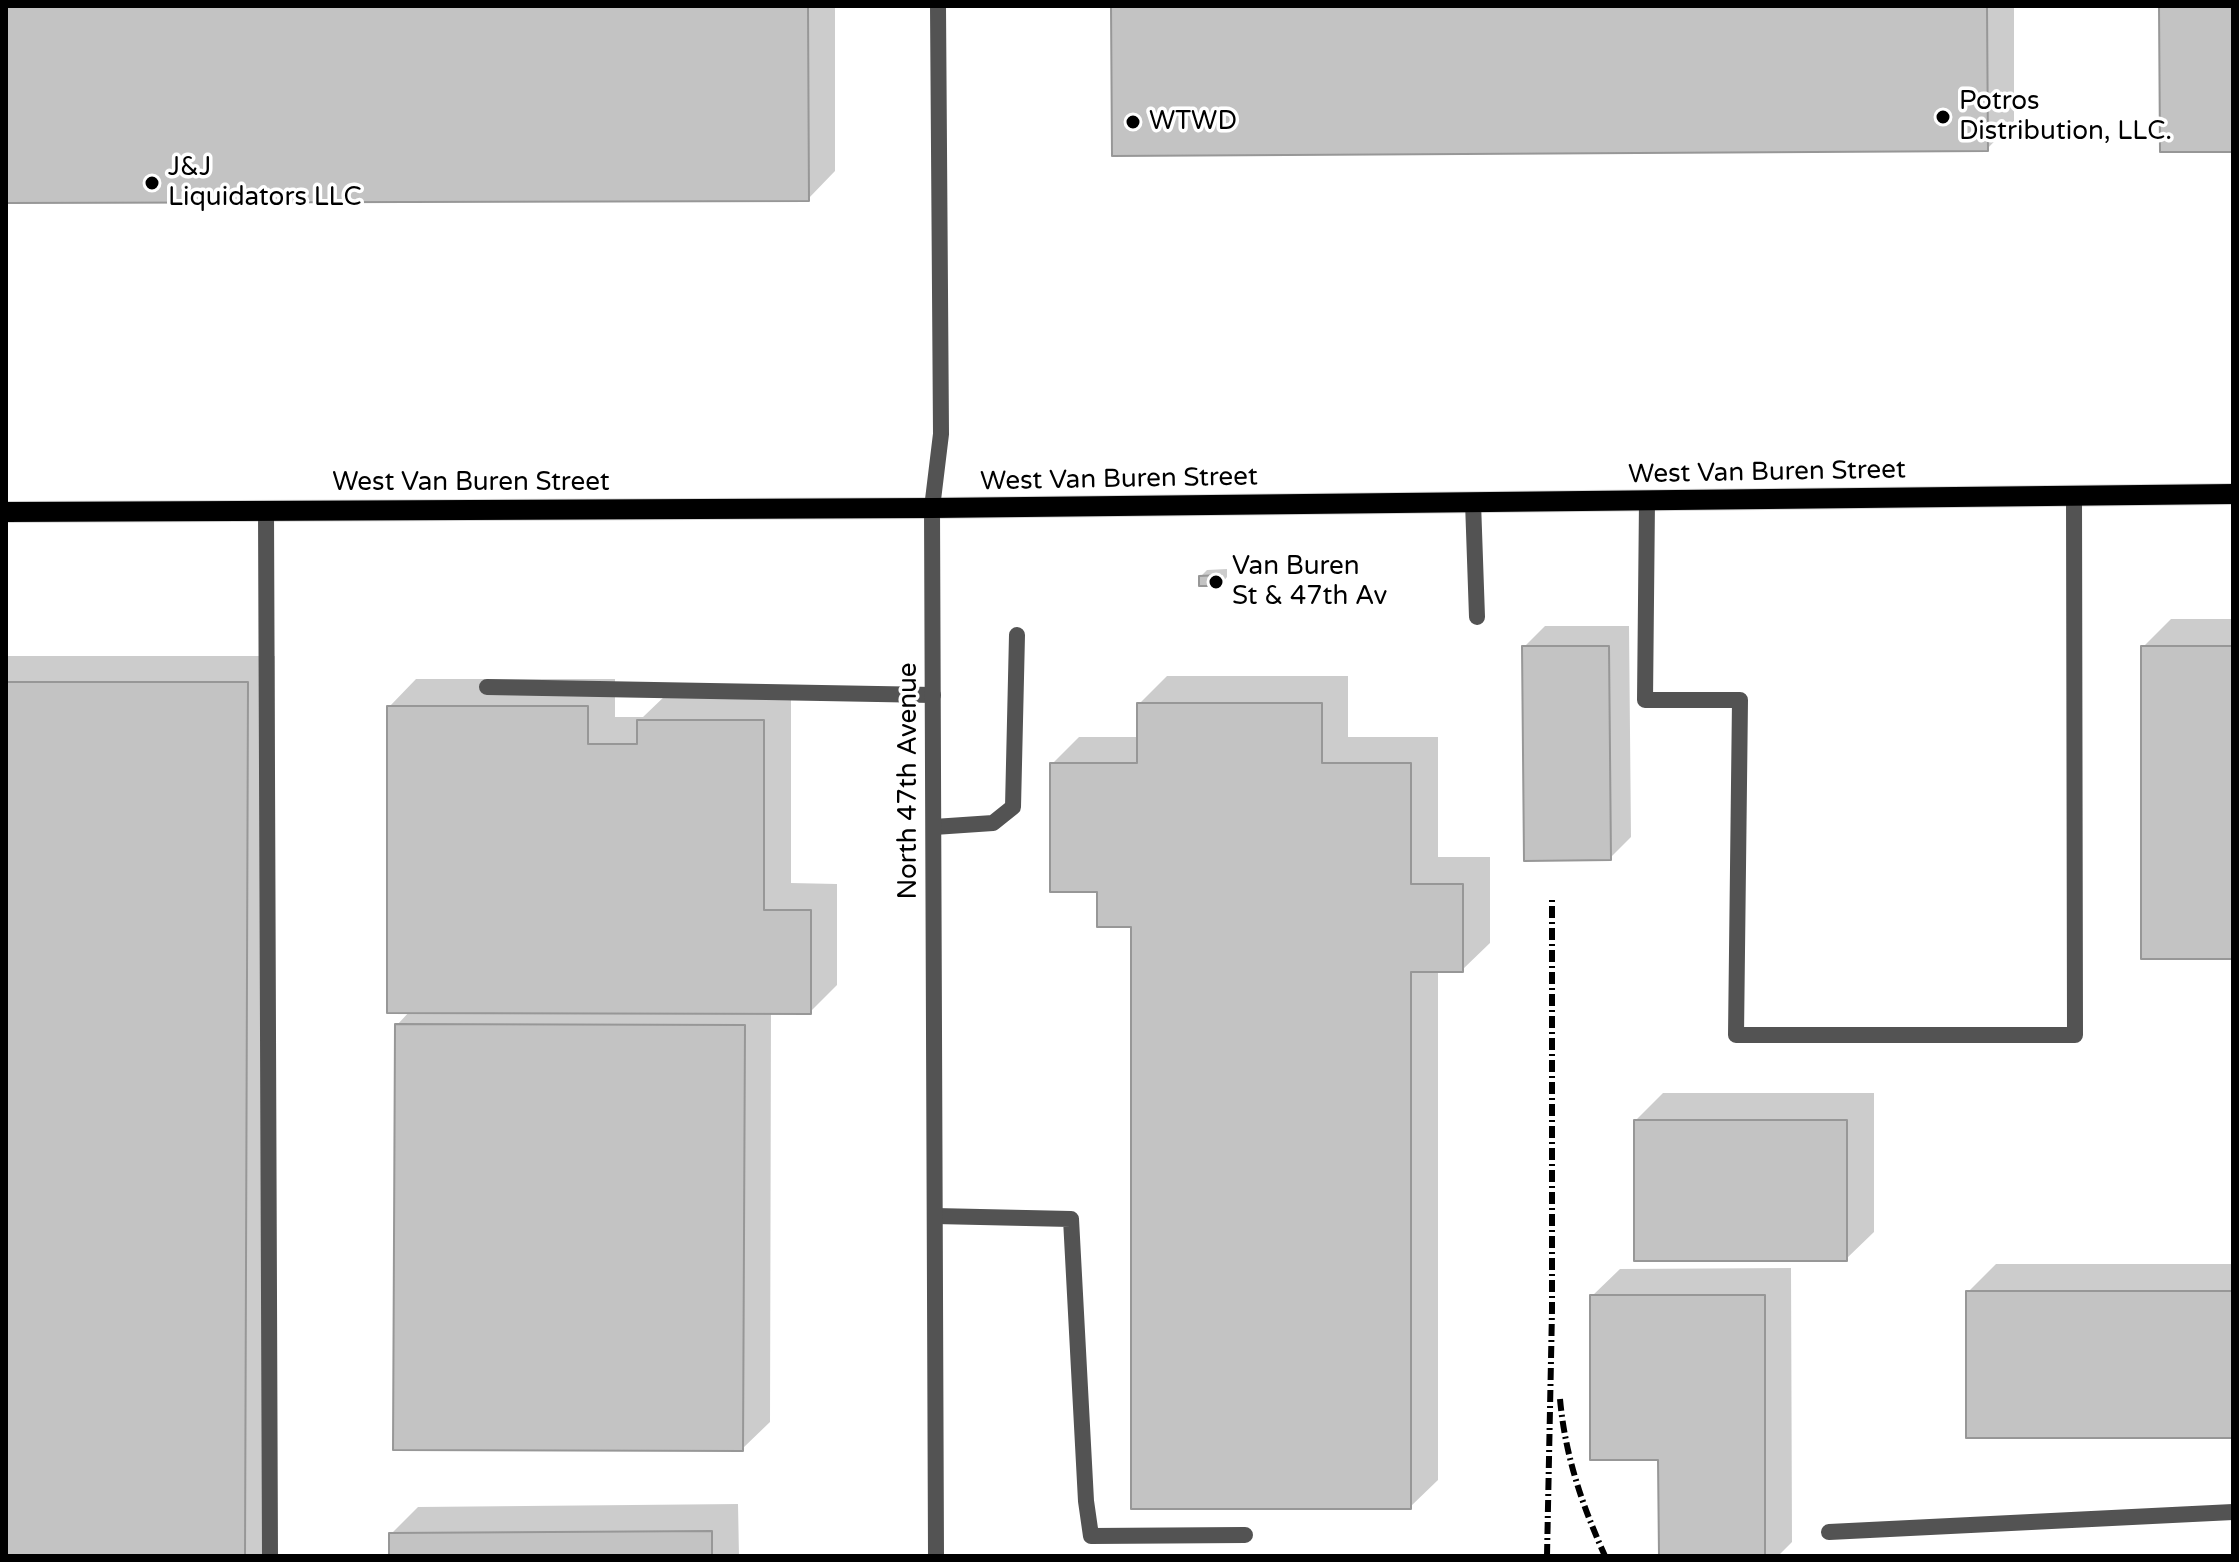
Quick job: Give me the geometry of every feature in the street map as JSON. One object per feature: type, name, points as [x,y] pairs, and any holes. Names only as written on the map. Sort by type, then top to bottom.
[{"type":"main road","name":"West Van Buren Street","points":[[6,512],[932,508],[2233,494]]},
{"type":"street","name":"North 47th Avenue","points":[[936,1556],[932,508],[941,434],[938,6]]},
{"type":"street","points":[[1647,501],[1645,700],[1740,700],[1736,1035],[2075,1035],[2074,496]]},
{"type":"street","points":[[1473,502],[1477,617]]},
{"type":"street","points":[[266,510],[270,1556]]},
{"type":"street","points":[[934,827],[993,823],[1013,807],[1017,635]]},
{"type":"street","points":[[487,687],[933,695]]},
{"type":"street","points":[[935,1216],[1071,1219],[1085,1488],[1091,1536],[1245,1535]]},
{"type":"street","points":[[1829,1532],[2233,1512]]},
{"type":"building","points":[[6,6],[808,6],[809,201],[6,203]]},
{"type":"building","points":[[1111,6],[1987,6],[1988,151],[1112,156]]},
{"type":"building","points":[[2159,6],[2233,6],[2233,152],[2160,152]]},
{"type":"building","points":[[1221,575],[1221,586],[1199,586],[1199,576]]},
{"type":"building","points":[[1522,646],[1609,646],[1611,860],[1524,861]]},
{"type":"building","points":[[2141,646],[2233,646],[2233,959],[2141,959]]},
{"type":"building","points":[[6,682],[248,682],[245,1556],[6,1556]]},
{"type":"building","points":[[1137,703],[1322,703],[1322,763],[1411,763],[1411,884],[1463,884],[1463,972],[1411,972],[1411,1509],[1131,1509],[1131,927],[1097,927],[1097,892],[1050,892],[1050,763],[1137,763]]},
{"type":"building","points":[[387,706],[588,706],[588,744],[637,744],[637,720],[764,720],[764,910],[811,910],[811,1014],[387,1013]]},
{"type":"building","points":[[395,1024],[745,1025],[743,1451],[393,1450]]},
{"type":"building","points":[[1634,1120],[1847,1120],[1847,1261],[1634,1261]]},
{"type":"building","points":[[1966,1291],[2233,1291],[2233,1438],[1966,1438]]},
{"type":"building","points":[[1590,1295],[1765,1295],[1765,1556],[1659,1556],[1658,1460],[1590,1460]]},
{"type":"building","points":[[712,1531],[712,1556],[389,1556],[389,1533]]},
{"type":"railway","points":[[1547,1556],[1552,1311],[1552,897]]},
{"type":"railway","points":[[1560,1399],[1576,1479],[1605,1556]]},
{"type":"place","name":"Potros Distribution, LLC.","points":[[1943,117]]},
{"type":"place","name":"WTWD","points":[[1133,122]]},
{"type":"place","name":"J&J Liquidators LLC","points":[[152,183]]},
{"type":"place","name":"Van Buren St & 47th Av","points":[[1216,582]]}]
